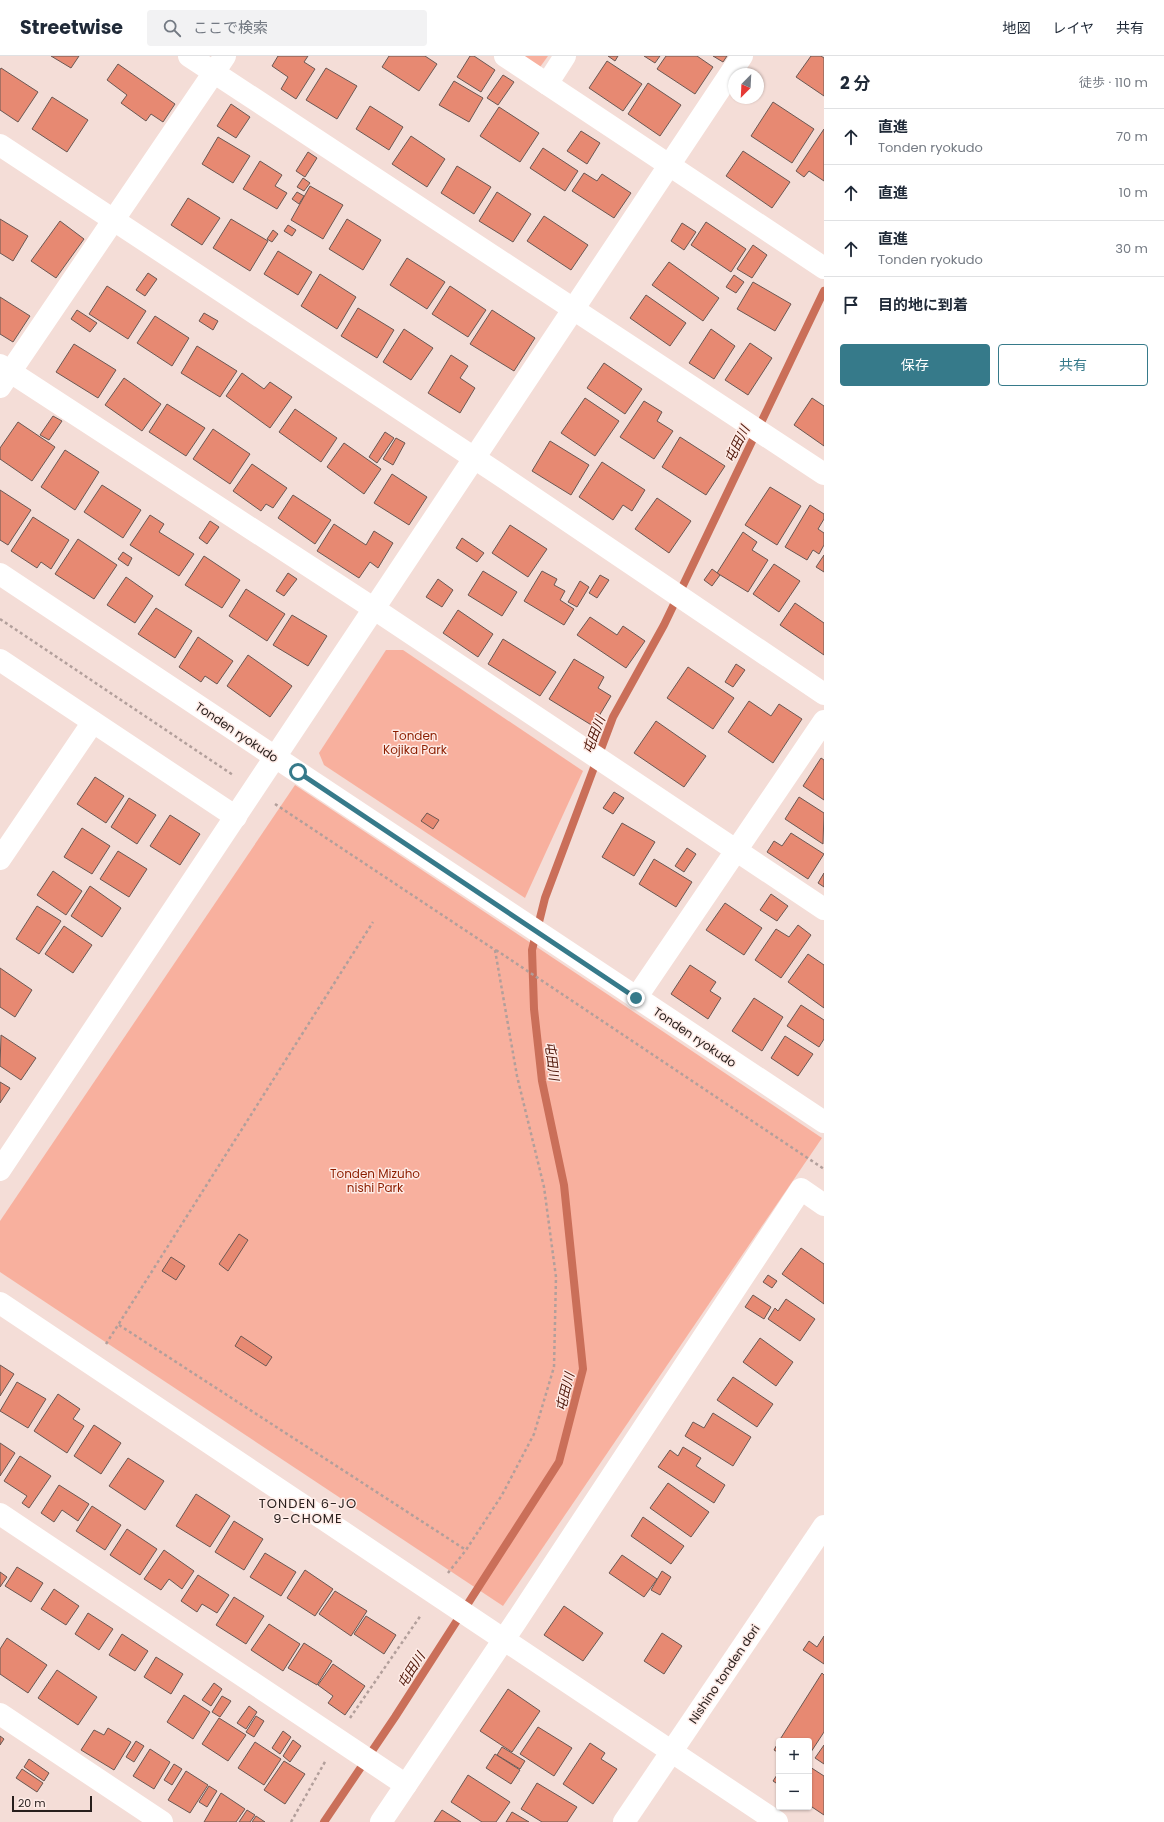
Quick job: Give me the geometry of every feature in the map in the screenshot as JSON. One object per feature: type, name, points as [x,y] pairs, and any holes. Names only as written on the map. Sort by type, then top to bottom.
[{"type":"street","points":[[189,56],[219,64],[573,308],[824,474]]},
{"type":"street","points":[[505,56],[821,266]]},
{"type":"street","points":[[547,84],[565,56]]},
{"type":"street","points":[[0,1170],[742,56]]},
{"type":"street","points":[[219,64],[114,221],[3,374],[373,608],[824,909]]},
{"type":"street","points":[[0,145],[474,458],[824,694]]},
{"type":"street","name":"Tonden ryokudo","points":[[0,574],[824,1122]]},
{"type":"street","points":[[0,660],[236,817]]},
{"type":"street","points":[[636,998],[824,721]]},
{"type":"street","points":[[0,859],[93,722]]},
{"type":"street","points":[[381,1822],[398,1780],[504,1639],[801,1189],[824,1205]]},
{"type":"street","points":[[0,1303],[443,1587],[485,1626],[777,1822]]},
{"type":"street","points":[[0,1514],[337,1750],[398,1780]]},
{"type":"street","name":"Nishino tonden dori","points":[[624,1822],[824,1526]]},
{"type":"street","points":[[0,1714],[162,1822]]},
{"type":"path","points":[[0,618],[235,777]]},
{"type":"path","points":[[275,804],[824,1169]]},
{"type":"path","points":[[102,1349],[119,1325],[373,922]]},
{"type":"path","points":[[443,1587],[502,1495],[534,1434],[554,1367],[556,1277],[545,1194],[517,1076],[495,950]]},
{"type":"path","points":[[119,1325],[466,1550]]},
{"type":"path","points":[[349,1720],[422,1614]]},
{"type":"path","points":[[291,1822],[337,1750]]},
{"type":"green space","points":[[511,56],[548,56],[535,74]]},
{"type":"green space","name":"Tonden Kojika Park","points":[[386,650],[403,650],[583,771],[525,898],[324,765],[319,753]]},
{"type":"green space","name":"Tonden Mizuho nishi Park","points":[[295,785],[822,1138],[503,1606],[0,1272],[0,1221]]},
{"type":"building","points":[[51,56],[79,56],[71,68]]},
{"type":"building","points":[[278,56],[308,56],[304,62],[315,69],[296,99],[281,89],[288,77],[272,66]]},
{"type":"building","points":[[389,56],[425,56],[437,64],[419,91],[382,67]]},
{"type":"building","points":[[470,56],[474,56],[495,70],[481,92],[457,77]]},
{"type":"building","points":[[608,56],[618,56],[615,61]]},
{"type":"building","points":[[644,56],[660,56],[655,63]]},
{"type":"building","points":[[666,56],[697,56],[713,67],[695,94],[657,69]]},
{"type":"building","points":[[713,56],[727,56],[723,62]]},
{"type":"building","points":[[811,56],[821,56],[824,58],[824,96],[796,77]]},
{"type":"building","points":[[607,61],[642,84],[623,111],[589,88]]},
{"type":"building","points":[[118,64],[175,104],[163,122],[151,114],[146,121],[121,103],[127,95],[107,80]]},
{"type":"building","points":[[1,68],[38,92],[18,122],[0,110]]},
{"type":"building","points":[[326,68],[357,86],[337,119],[306,100]]},
{"type":"building","points":[[503,75],[514,82],[498,105],[487,98]]},
{"type":"building","points":[[454,81],[483,98],[469,122],[439,105]]},
{"type":"building","points":[[648,83],[681,105],[660,136],[628,114]]},
{"type":"building","points":[[52,97],[88,120],[67,152],[32,129]]},
{"type":"building","points":[[773,102],[814,129],[792,163],[751,136]]},
{"type":"building","points":[[231,104],[250,117],[236,138],[217,126]]},
{"type":"building","points":[[370,106],[403,127],[389,150],[356,129]]},
{"type":"building","points":[[499,107],[539,133],[520,162],[480,136]]},
{"type":"building","points":[[824,129],[824,181],[809,171],[804,177],[796,171]]},
{"type":"building","points":[[581,131],[600,143],[587,164],[567,151]]},
{"type":"building","points":[[411,136],[445,159],[427,187],[392,164]]},
{"type":"building","points":[[218,137],[250,156],[233,183],[202,164]]},
{"type":"building","points":[[543,148],[578,171],[565,191],[530,168]]},
{"type":"building","points":[[743,151],[790,182],[772,208],[726,176]]},
{"type":"building","points":[[308,152],[317,158],[305,177],[296,171]]},
{"type":"building","points":[[260,161],[282,175],[275,186],[287,193],[277,209],[243,189]]},
{"type":"building","points":[[457,166],[491,187],[474,214],[441,193]]},
{"type":"building","points":[[584,173],[597,181],[602,174],[631,193],[614,218],[572,191]]},
{"type":"building","points":[[303,178],[310,183],[304,191],[297,187]]},
{"type":"building","points":[[310,186],[343,205],[323,239],[291,220]]},
{"type":"building","points":[[297,192],[304,196],[299,204],[292,199]]},
{"type":"building","points":[[497,192],[531,214],[513,242],[479,221]]},
{"type":"building","points":[[188,198],[220,218],[202,245],[171,225]]},
{"type":"building","points":[[544,216],[588,245],[571,270],[527,241]]},
{"type":"building","points":[[0,219],[28,236],[13,261],[0,253]]},
{"type":"building","points":[[231,219],[268,241],[250,271],[213,248]]},
{"type":"building","points":[[347,219],[381,240],[363,270],[329,249]]},
{"type":"building","points":[[60,221],[84,239],[56,278],[31,261]]},
{"type":"building","points":[[706,222],[746,249],[731,272],[691,245]]},
{"type":"building","points":[[682,223],[696,232],[684,250],[671,241]]},
{"type":"building","points":[[288,225],[296,230],[292,236],[284,231]]},
{"type":"building","points":[[273,230],[278,234],[272,242],[267,239]]},
{"type":"building","points":[[753,245],[767,255],[752,278],[737,269]]},
{"type":"building","points":[[278,251],[312,272],[298,295],[264,274]]},
{"type":"building","points":[[407,258],[445,282],[427,309],[390,285]]},
{"type":"building","points":[[669,262],[719,298],[703,321],[652,285]]},
{"type":"building","points":[[148,273],[157,279],[145,296],[136,290]]},
{"type":"building","points":[[320,274],[356,297],[337,329],[301,306]]},
{"type":"building","points":[[734,275],[744,282],[736,293],[726,287]]},
{"type":"building","points":[[753,282],[791,304],[775,331],[737,309]]},
{"type":"building","points":[[107,286],[146,311],[128,339],[89,314]]},
{"type":"building","points":[[450,286],[486,310],[468,337],[432,314]]},
{"type":"building","points":[[646,295],[686,323],[670,346],[630,318]]},
{"type":"building","points":[[0,297],[30,316],[13,342],[0,334]]},
{"type":"building","points":[[358,308],[394,330],[377,358],[341,336]]},
{"type":"building","points":[[77,310],[97,323],[90,332],[71,319]]},
{"type":"building","points":[[492,310],[535,338],[514,371],[470,344]]},
{"type":"building","points":[[204,313],[218,321],[213,330],[199,321]]},
{"type":"building","points":[[155,316],[189,338],[172,366],[137,343]]},
{"type":"building","points":[[404,329],[433,348],[411,380],[383,362]]},
{"type":"building","points":[[711,329],[735,346],[714,379],[689,363]]},
{"type":"building","points":[[750,343],[772,358],[748,395],[725,380]]},
{"type":"building","points":[[74,344],[116,370],[98,398],[56,372]]},
{"type":"building","points":[[197,346],[237,371],[220,397],[181,373]]},
{"type":"building","points":[[451,355],[468,366],[460,378],[475,388],[460,413],[428,393]]},
{"type":"building","points":[[604,363],[642,389],[625,414],[587,388]]},
{"type":"building","points":[[242,373],[264,389],[270,382],[292,397],[270,428],[226,396]]},
{"type":"building","points":[[124,378],[161,404],[142,431],[105,405]]},
{"type":"building","points":[[585,398],[619,421],[595,456],[561,433]]},
{"type":"building","points":[[812,398],[824,406],[824,446],[794,425]]},
{"type":"building","points":[[644,401],[662,412],[657,421],[673,431],[654,459],[620,437]]},
{"type":"building","points":[[167,404],[205,428],[186,456],[149,432]]},
{"type":"building","points":[[295,409],[337,438],[321,462],[279,432]]},
{"type":"building","points":[[53,416],[62,421],[49,440],[40,435]]},
{"type":"building","points":[[18,422],[55,447],[32,481],[0,459],[0,448]]},
{"type":"building","points":[[213,429],[250,454],[230,484],[193,459]]},
{"type":"building","points":[[385,432],[394,438],[377,463],[369,457]]},
{"type":"building","points":[[680,437],[725,466],[706,495],[662,467]]},
{"type":"building","points":[[396,438],[405,443],[393,465],[383,459]]},
{"type":"building","points":[[550,441],[589,465],[571,495],[532,471]]},
{"type":"building","points":[[344,443],[381,469],[364,494],[327,467]]},
{"type":"building","points":[[65,450],[99,472],[75,510],[41,487]]},
{"type":"building","points":[[602,462],[645,490],[632,511],[623,505],[613,520],[579,497]]},
{"type":"building","points":[[252,464],[287,488],[273,508],[266,504],[261,511],[233,491]]},
{"type":"building","points":[[392,474],[427,497],[409,525],[374,503]]},
{"type":"building","points":[[102,485],[141,510],[123,538],[84,512]]},
{"type":"building","points":[[770,487],[801,506],[777,545],[745,525]]},
{"type":"building","points":[[0,490],[31,510],[8,545],[0,540]]},
{"type":"building","points":[[293,495],[331,520],[315,544],[278,518]]},
{"type":"building","points":[[657,498],[691,521],[669,553],[635,529]]},
{"type":"building","points":[[810,505],[824,514],[824,519],[818,529],[824,533],[824,545],[819,554],[813,550],[807,560],[785,547]]},
{"type":"building","points":[[150,515],[164,524],[159,532],[194,554],[179,576],[130,545]]},
{"type":"building","points":[[33,517],[69,540],[51,569],[41,562],[37,568],[11,551]]},
{"type":"building","points":[[210,521],[219,527],[207,544],[199,538]]},
{"type":"building","points":[[334,524],[366,545],[374,531],[393,543],[378,568],[370,562],[359,578],[317,551]]},
{"type":"building","points":[[510,525],[547,549],[528,577],[492,553]]},
{"type":"building","points":[[743,532],[757,542],[752,550],[768,560],[748,592],[717,573]]},
{"type":"building","points":[[462,538],[484,553],[477,562],[456,548]]},
{"type":"building","points":[[78,539],[117,565],[94,599],[55,574]]},
{"type":"building","points":[[123,552],[132,558],[128,566],[118,559]]},
{"type":"building","points":[[824,555],[824,572],[816,567]]},
{"type":"building","points":[[204,556],[240,580],[222,608],[185,585]]},
{"type":"building","points":[[774,564],[800,581],[779,612],[753,594]]},
{"type":"building","points":[[712,569],[720,575],[712,586],[704,580]]},
{"type":"building","points":[[483,571],[517,592],[502,616],[468,595]]},
{"type":"building","points":[[542,571],[557,579],[554,585],[565,591],[560,600],[574,609],[564,625],[524,601]]},
{"type":"building","points":[[288,573],[297,579],[284,596],[276,591]]},
{"type":"building","points":[[600,575],[609,580],[597,598],[589,593]]},
{"type":"building","points":[[126,577],[153,596],[135,623],[107,605]]},
{"type":"building","points":[[438,579],[453,590],[442,607],[426,597]]},
{"type":"building","points":[[580,581],[589,587],[577,607],[568,602]]},
{"type":"building","points":[[246,589],[285,614],[267,641],[229,616]]},
{"type":"building","points":[[795,603],[824,623],[824,655],[780,625]]},
{"type":"building","points":[[156,608],[192,631],[175,658],[138,634]]},
{"type":"building","points":[[458,610],[493,634],[478,657],[443,633]]},
{"type":"building","points":[[292,615],[327,636],[308,666],[273,645]]},
{"type":"building","points":[[590,617],[617,635],[623,626],[645,641],[626,668],[577,635]]},
{"type":"building","points":[[198,637],[233,661],[217,684],[205,676],[201,682],[179,667]]},
{"type":"building","points":[[503,639],[556,672],[540,696],[488,664]]},
{"type":"building","points":[[248,655],[292,686],[270,717],[227,686]]},
{"type":"building","points":[[574,659],[604,677],[598,688],[611,696],[593,726],[549,699]]},
{"type":"building","points":[[736,664],[745,670],[733,687],[725,682]]},
{"type":"building","points":[[688,667],[734,698],[713,729],[667,698]]},
{"type":"building","points":[[749,701],[771,716],[779,704],[802,719],[773,763],[728,732]]},
{"type":"building","points":[[656,721],[706,756],[684,787],[634,753]]},
{"type":"building","points":[[821,758],[824,760],[824,800],[803,786]]},
{"type":"building","points":[[95,777],[124,796],[106,823],[77,804]]},
{"type":"building","points":[[614,792],[624,798],[613,814],[603,808]]},
{"type":"building","points":[[799,797],[824,813],[823,844],[785,819]]},
{"type":"building","points":[[129,798],[156,815],[137,844],[111,827]]},
{"type":"building","points":[[427,813],[439,820],[433,829],[421,821]]},
{"type":"building","points":[[170,815],[200,834],[180,865],[150,846]]},
{"type":"building","points":[[622,823],[655,842],[634,876],[602,857]]},
{"type":"building","points":[[82,828],[110,846],[92,874],[64,857]]},
{"type":"building","points":[[791,833],[824,854],[808,879],[767,852],[774,841],[782,846]]},
{"type":"building","points":[[687,848],[696,854],[684,872],[675,866]]},
{"type":"building","points":[[118,851],[147,869],[129,897],[100,879]]},
{"type":"building","points":[[654,859],[692,882],[676,907],[639,884]]},
{"type":"building","points":[[53,871],[82,891],[66,915],[37,895]]},
{"type":"building","points":[[824,873],[824,887],[818,883]]},
{"type":"building","points":[[90,886],[121,908],[102,937],[71,916]]},
{"type":"building","points":[[771,894],[788,906],[777,921],[760,910]]},
{"type":"building","points":[[725,903],[762,928],[744,955],[706,930]]},
{"type":"building","points":[[37,906],[61,921],[39,954],[16,939]]},
{"type":"building","points":[[798,925],[811,935],[781,978],[755,960],[776,929],[789,937]]},
{"type":"building","points":[[64,926],[92,945],[73,973],[45,954]]},
{"type":"building","points":[[808,954],[824,965],[824,1008],[788,982]]},
{"type":"building","points":[[690,965],[716,982],[710,991],[721,998],[708,1019],[671,994]]},
{"type":"building","points":[[0,968],[32,990],[15,1017],[0,1007]]},
{"type":"building","points":[[754,998],[783,1017],[762,1051],[732,1031]]},
{"type":"building","points":[[801,1005],[824,1020],[824,1039],[819,1047],[787,1026]]},
{"type":"building","points":[[1,1035],[36,1058],[21,1080],[0,1066]]},
{"type":"building","points":[[785,1036],[813,1054],[798,1076],[771,1058]]},
{"type":"building","points":[[0,1082],[10,1088],[0,1103]]},
{"type":"building","points":[[239,1234],[248,1240],[228,1271],[219,1264]]},
{"type":"building","points":[[801,1248],[824,1264],[824,1304],[782,1274]]},
{"type":"building","points":[[171,1257],[185,1266],[176,1280],[162,1271]]},
{"type":"building","points":[[768,1275],[777,1281],[772,1288],[763,1282]]},
{"type":"building","points":[[753,1295],[771,1307],[764,1319],[745,1307]]},
{"type":"building","points":[[786,1299],[815,1319],[800,1341],[768,1319],[775,1308],[778,1311]]},
{"type":"building","points":[[241,1336],[272,1357],[266,1366],[235,1346]]},
{"type":"building","points":[[760,1338],[793,1362],[776,1386],[743,1362]]},
{"type":"building","points":[[0,1365],[14,1374],[0,1396]]},
{"type":"building","points":[[733,1377],[773,1404],[757,1427],[717,1400]]},
{"type":"building","points":[[17,1382],[46,1399],[28,1428],[0,1411]]},
{"type":"building","points":[[58,1394],[80,1409],[73,1419],[84,1426],[67,1453],[34,1431]]},
{"type":"building","points":[[713,1413],[751,1437],[733,1466],[685,1436],[693,1422],[704,1428]]},
{"type":"building","points":[[94,1425],[121,1443],[101,1474],[74,1456]]},
{"type":"building","points":[[0,1443],[15,1453],[0,1476]]},
{"type":"building","points":[[683,1447],[701,1458],[696,1466],[725,1485],[714,1503],[658,1467],[670,1450],[678,1456]]},
{"type":"building","points":[[20,1456],[51,1476],[29,1508],[22,1503],[27,1496],[4,1481]]},
{"type":"building","points":[[128,1458],[164,1481],[145,1510],[109,1486]]},
{"type":"building","points":[[668,1483],[709,1512],[691,1537],[650,1508]]},
{"type":"building","points":[[59,1485],[89,1504],[78,1521],[62,1510],[54,1522],[41,1513]]},
{"type":"building","points":[[196,1494],[230,1516],[210,1547],[176,1526]]},
{"type":"building","points":[[92,1506],[121,1525],[105,1550],[76,1531]]},
{"type":"building","points":[[643,1517],[684,1546],[671,1564],[631,1536]]},
{"type":"building","points":[[234,1521],[263,1539],[244,1570],[215,1552]]},
{"type":"building","points":[[127,1529],[157,1549],[140,1575],[110,1555]]},
{"type":"building","points":[[164,1550],[194,1571],[182,1589],[169,1579],[161,1590],[144,1579]]},
{"type":"building","points":[[265,1553],[296,1572],[281,1596],[250,1577]]},
{"type":"building","points":[[622,1555],[657,1579],[644,1597],[609,1573]]},
{"type":"building","points":[[17,1567],[43,1583],[31,1602],[5,1586]]},
{"type":"building","points":[[305,1570],[333,1589],[315,1616],[287,1598]]},
{"type":"building","points":[[662,1571],[671,1577],[660,1595],[651,1590]]},
{"type":"building","points":[[0,1572],[7,1577],[0,1587]]},
{"type":"building","points":[[198,1575],[229,1595],[217,1613],[202,1604],[197,1612],[181,1601]]},
{"type":"building","points":[[54,1589],[79,1606],[66,1625],[41,1609]]},
{"type":"building","points":[[335,1591],[367,1611],[351,1636],[319,1614]]},
{"type":"building","points":[[234,1597],[264,1616],[246,1644],[216,1625]]},
{"type":"building","points":[[564,1606],[603,1633],[583,1661],[544,1635]]},
{"type":"building","points":[[88,1613],[113,1629],[99,1650],[75,1634]]},
{"type":"building","points":[[366,1616],[396,1635],[384,1654],[354,1634]]},
{"type":"building","points":[[269,1624],[300,1644],[283,1671],[251,1650]]},
{"type":"building","points":[[662,1633],[682,1646],[664,1674],[644,1661]]},
{"type":"building","points":[[122,1634],[148,1651],[135,1671],[109,1655]]},
{"type":"building","points":[[824,1636],[824,1664],[803,1650],[809,1641],[817,1647]]},
{"type":"building","points":[[7,1638],[47,1665],[28,1693],[0,1674],[0,1649]]},
{"type":"building","points":[[304,1643],[332,1661],[317,1685],[288,1668]]},
{"type":"building","points":[[156,1657],[183,1674],[171,1694],[144,1677]]},
{"type":"building","points":[[333,1664],[365,1686],[345,1715],[328,1703],[333,1696],[318,1685]]},
{"type":"building","points":[[57,1670],[97,1697],[78,1725],[38,1698]]},
{"type":"building","points":[[822,1673],[824,1675],[824,1732],[812,1750],[812,1738],[781,1738]]},
{"type":"building","points":[[214,1683],[222,1689],[211,1706],[202,1700]]},
{"type":"building","points":[[508,1689],[540,1711],[512,1752],[480,1731]]},
{"type":"building","points":[[184,1695],[210,1712],[193,1739],[167,1722]]},
{"type":"building","points":[[222,1696],[231,1701],[220,1717],[212,1712]]},
{"type":"building","points":[[249,1706],[257,1712],[246,1729],[237,1723]]},
{"type":"building","points":[[256,1716],[264,1721],[254,1737],[246,1732]]},
{"type":"building","points":[[219,1718],[246,1735],[228,1761],[202,1744]]},
{"type":"building","points":[[538,1727],[572,1748],[554,1776],[520,1754]]},
{"type":"building","points":[[108,1728],[131,1742],[114,1770],[81,1750],[94,1730],[104,1735]]},
{"type":"building","points":[[283,1731],[291,1737],[280,1754],[272,1748]]},
{"type":"building","points":[[0,1736],[4,1739],[0,1745]]},
{"type":"building","points":[[293,1740],[301,1746],[290,1762],[283,1756]]},
{"type":"building","points":[[136,1741],[144,1746],[134,1762],[126,1757]]},
{"type":"building","points":[[255,1742],[281,1759],[264,1785],[238,1768]]},
{"type":"building","points":[[590,1743],[605,1753],[601,1759],[617,1769],[593,1804],[563,1784]]},
{"type":"building","points":[[824,1745],[824,1764],[815,1758]]},
{"type":"building","points":[[502,1747],[525,1761],[520,1769],[497,1755]]},
{"type":"building","points":[[150,1749],[170,1762],[154,1789],[133,1776]]},
{"type":"building","points":[[495,1754],[520,1770],[511,1784],[486,1768]]},
{"type":"building","points":[[29,1759],[49,1773],[44,1781],[24,1767]]},
{"type":"building","points":[[284,1761],[305,1774],[285,1804],[264,1790]]},
{"type":"building","points":[[174,1764],[182,1769],[172,1785],[164,1780]]},
{"type":"building","points":[[812,1768],[824,1776],[824,1815],[812,1807]]},
{"type":"building","points":[[22,1769],[43,1783],[37,1792],[16,1778]]},
{"type":"building","points":[[186,1771],[208,1785],[190,1813],[168,1800]]},
{"type":"building","points":[[468,1775],[510,1802],[496,1822],[482,1822],[451,1802]]},
{"type":"building","points":[[537,1783],[577,1807],[567,1822],[542,1822],[521,1809]]},
{"type":"building","points":[[209,1786],[217,1791],[207,1807],[199,1802]]},
{"type":"building","points":[[221,1793],[245,1809],[236,1822],[204,1822]]},
{"type":"building","points":[[247,1810],[255,1815],[250,1822],[239,1822]]},
{"type":"building","points":[[442,1810],[461,1822],[434,1822]]},
{"type":"building","points":[[512,1812],[529,1822],[506,1822]]},
{"type":"building","points":[[256,1816],[265,1822],[252,1822]]},
{"type":"waterway","name":"屯田川","points":[[324,1822],[395,1717],[559,1462],[583,1369],[564,1185],[542,1081],[534,1009],[532,950],[545,898],[613,717],[664,625],[824,291]]},
{"type":"district","name":"TONDEN 6-JO 9-CHOME","points":[[308,1510]]},
{"type":"route","points":[[298,772],[636,998]]}]
